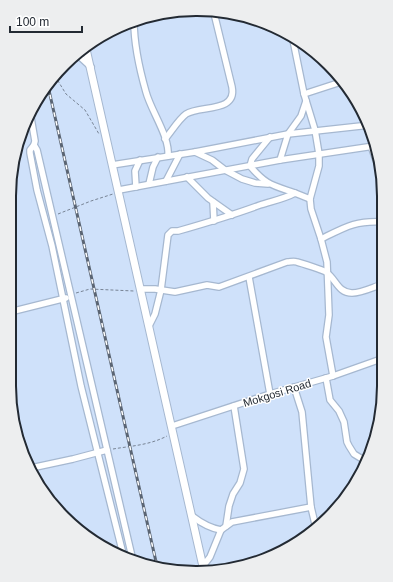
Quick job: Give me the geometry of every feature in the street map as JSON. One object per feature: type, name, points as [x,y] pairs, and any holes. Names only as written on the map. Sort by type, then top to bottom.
[{"type":"street","points":[[165,139],[186,114],[224,105],[231,100],[233,92],[215,17]]},
{"type":"street","points":[[134,27],[135,38],[146,92],[165,139],[168,156]]},
{"type":"street","points":[[294,44],[304,94],[315,130],[319,154],[319,166],[310,199],[311,209],[322,239],[327,262],[326,272],[329,315],[326,342],[333,376]]},
{"type":"street","points":[[87,53],[173,429],[202,566]]},
{"type":"street","points":[[81,58],[91,68]]},
{"type":"street","points":[[304,94],[337,83]]},
{"type":"street","points":[[280,160],[288,134],[301,116],[306,100]]},
{"type":"street","points":[[32,123],[34,145],[37,150],[53,216],[131,554]]},
{"type":"street","points":[[112,164],[195,152],[288,134],[362,126]]},
{"type":"street","points":[[250,166],[252,159],[270,137]]},
{"type":"street","points":[[34,145],[30,150],[37,190],[52,246],[81,386],[122,549]]},
{"type":"street","points":[[119,190],[280,160],[370,146]]},
{"type":"street","points":[[195,152],[212,160],[225,170],[247,182],[268,184],[310,199]]},
{"type":"street","points":[[166,181],[180,154]]},
{"type":"street","points":[[149,184],[151,174],[158,157]]},
{"type":"street","points":[[136,187],[135,171],[140,160]]},
{"type":"street","points":[[250,166],[260,178],[268,184]]},
{"type":"street","points":[[187,177],[213,202],[232,215]]},
{"type":"street","points":[[149,326],[155,314],[162,290],[168,235],[172,231],[178,231],[214,221],[285,198],[295,193]]},
{"type":"street","points":[[213,202],[214,221]]},
{"type":"street","points":[[322,239],[356,223],[377,222]]},
{"type":"street","points":[[140,289],[175,292],[207,285],[219,287],[287,262],[297,262],[326,272],[340,289],[346,292],[358,292],[377,286]]},
{"type":"street","points":[[249,277],[270,394]]},
{"type":"street","points":[[16,310],[71,296]]},
{"type":"street","name":"Mokgosi Road","points":[[173,429],[234,406],[333,376],[377,360]]},
{"type":"street","points":[[326,378],[330,400],[339,411],[344,422],[349,446],[354,454],[361,458]]},
{"type":"street","points":[[294,387],[302,412],[311,507],[315,522]]},
{"type":"street","points":[[205,566],[223,528],[233,494],[240,483],[244,469],[234,406]]},
{"type":"street","points":[[36,467],[107,450]]},
{"type":"street","points":[[192,516],[212,528],[223,528],[232,522],[311,507]]},
{"type":"path","points":[[58,80],[66,94],[85,110],[98,134],[102,137],[106,136]]},
{"type":"path","points":[[53,216],[111,195],[119,190]]},
{"type":"path","points":[[71,296],[90,290],[134,291],[140,289]]},
{"type":"path","points":[[107,450],[159,440],[173,429]]},
{"type":"railway","points":[[49,92],[156,562]]}]
